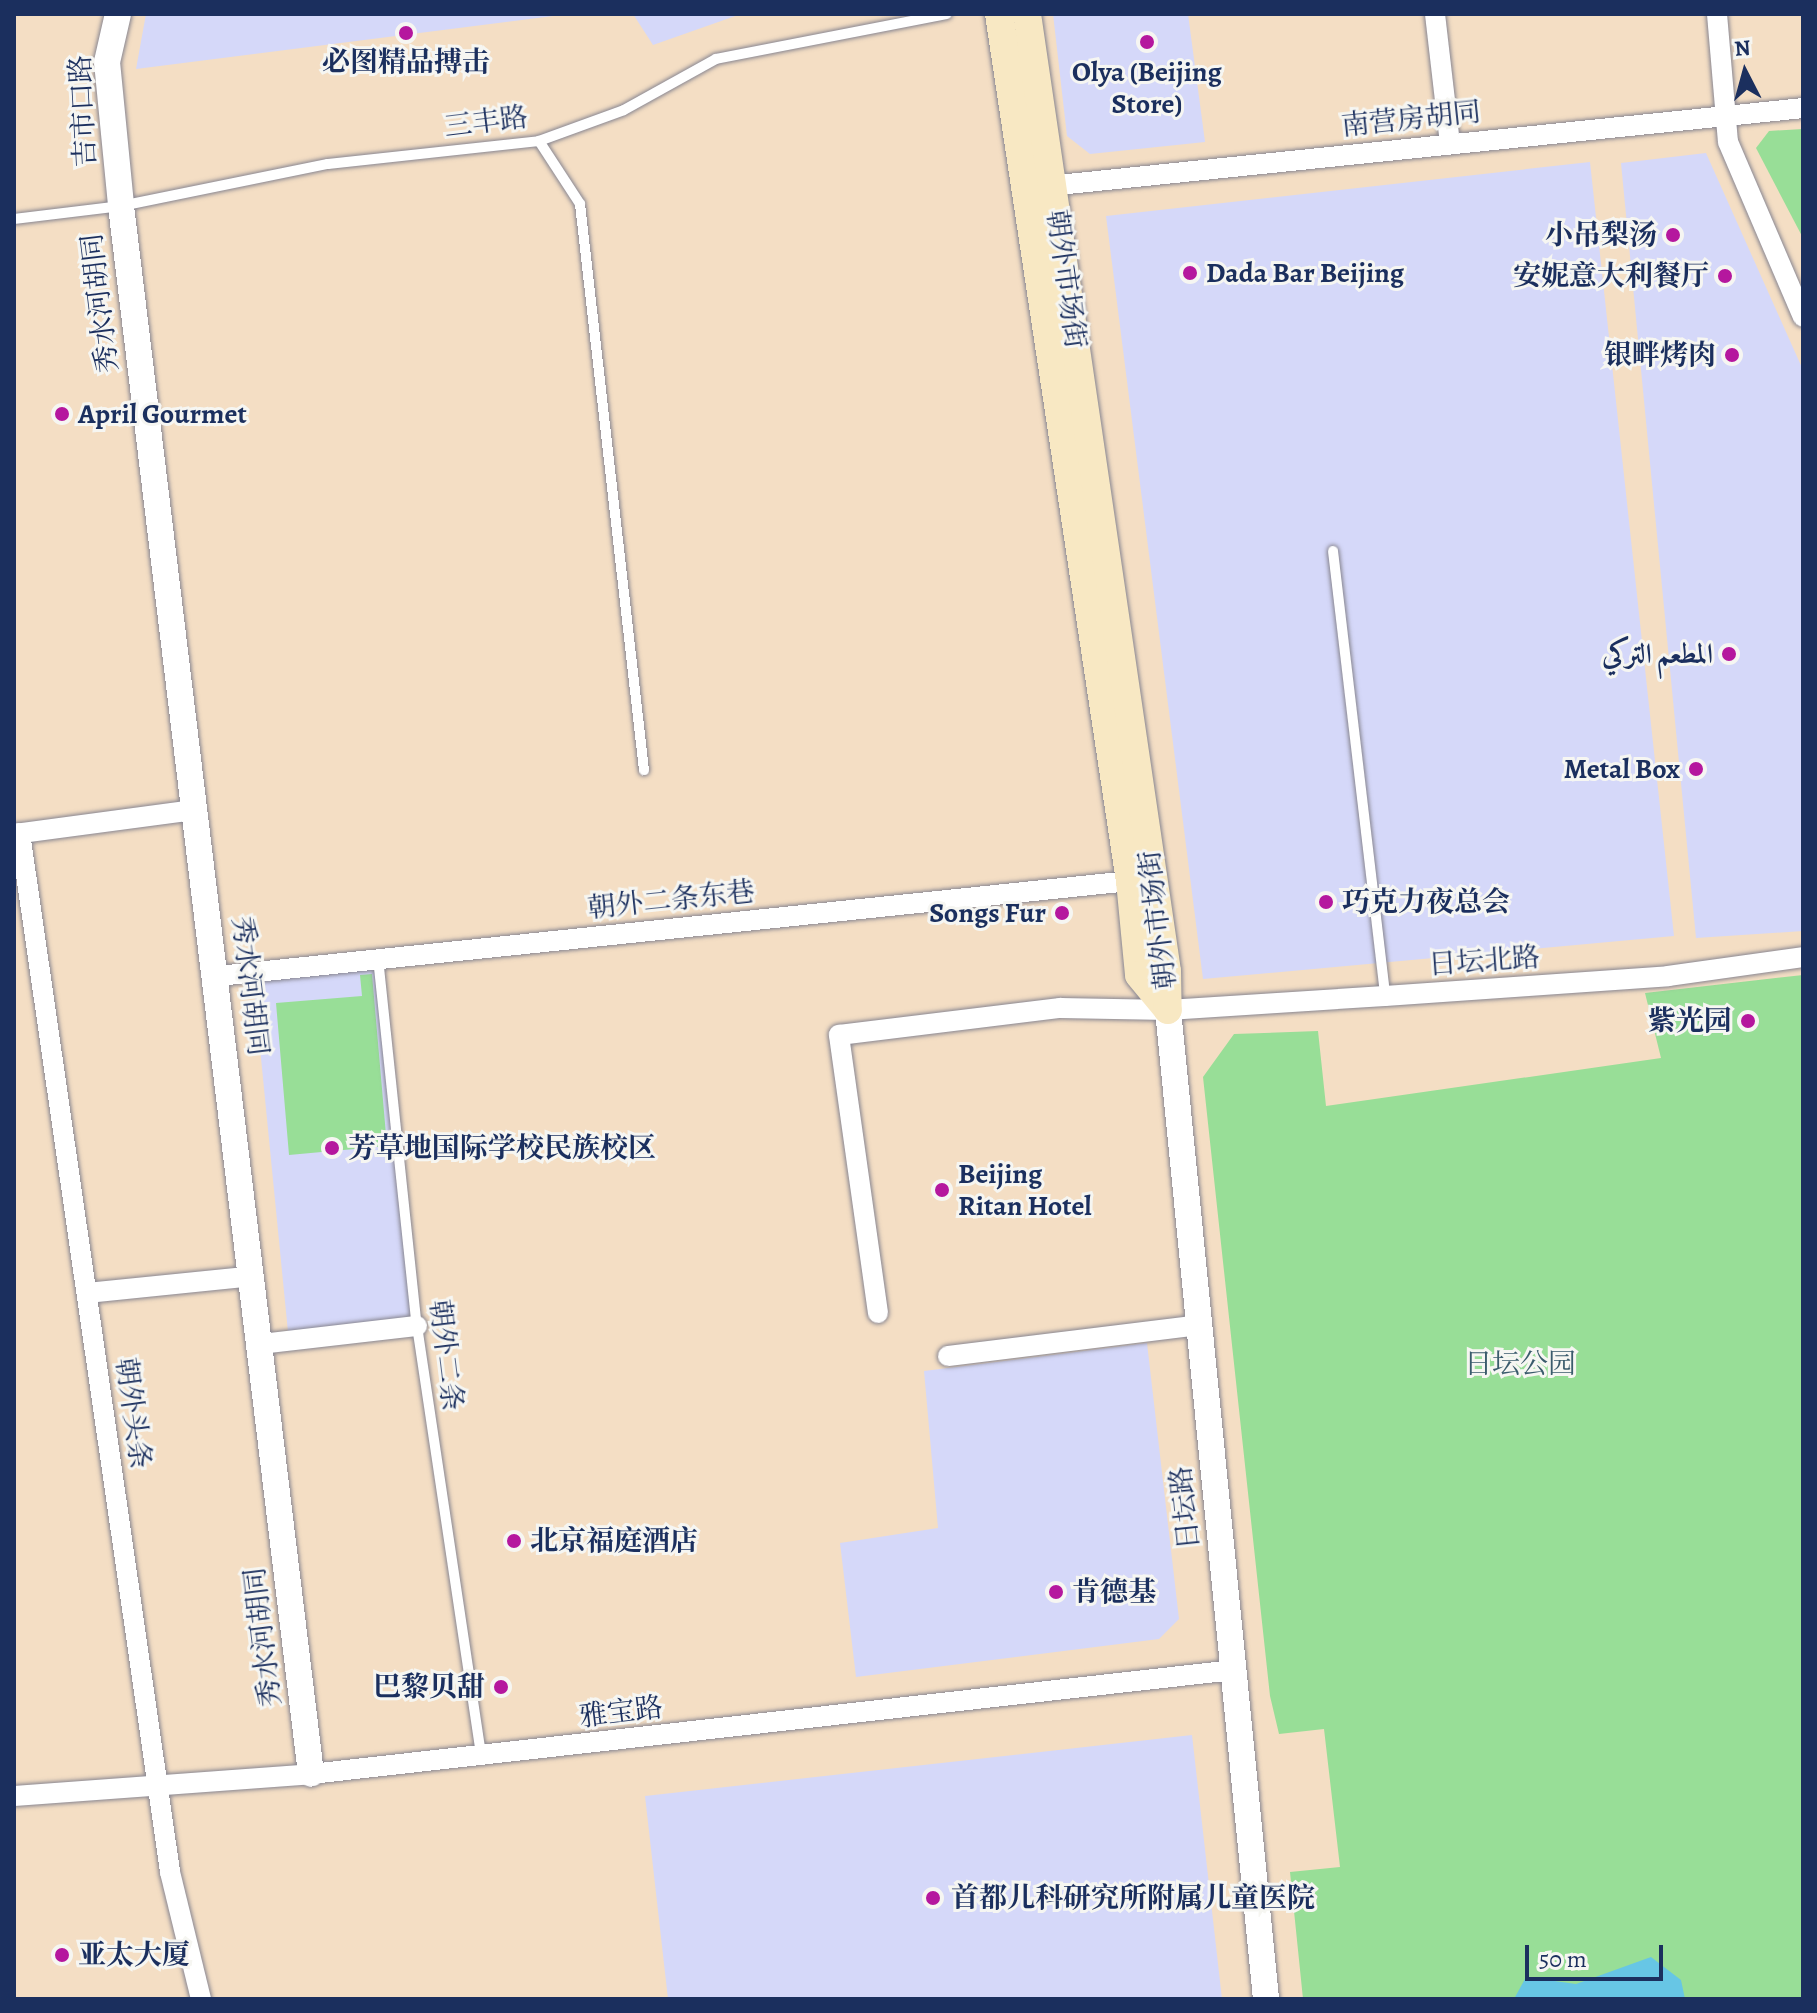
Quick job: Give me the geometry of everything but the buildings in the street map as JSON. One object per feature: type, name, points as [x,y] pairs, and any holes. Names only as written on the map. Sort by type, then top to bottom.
[{"type":"main road","name":"朝外市场街","points":[[999,14],[1039,187],[1167,971],[1168,1010]]},
{"type":"main road","name":"朝外市场街","points":[[1027,14],[1039,187],[1130,881],[1139,975],[1168,1010]]},
{"type":"street","name":"吉市口路","points":[[118,14],[107,62],[121,206]]},
{"type":"street","points":[[1435,14],[1450,143]]},
{"type":"street","points":[[1717,14],[1728,142],[1803,317]]},
{"type":"street","name":"南营房胡同","points":[[1039,187],[1727,113],[1803,108]]},
{"type":"street","name":"秀水河胡同","points":[[121,206],[193,810],[218,976],[311,1774]]},
{"type":"street","points":[[17,834],[193,810]]},
{"type":"street","name":"朝外头条","points":[[17,834],[160,1786],[170,1872],[201,1999]]},
{"type":"street","name":"朝外二条东巷","points":[[218,976],[1130,881]]},
{"type":"street","name":"日坛北路","points":[[878,1313],[839,1035],[1060,1008],[1168,1010],[1385,996],[1668,976],[1803,957]]},
{"type":"street","name":"日坛路","points":[[1168,1010],[1266,1999]]},
{"type":"street","points":[[87,1293],[253,1276]]},
{"type":"street","points":[[948,1356],[1199,1325]]},
{"type":"street","points":[[261,1344],[417,1326]]},
{"type":"street","name":"雅宝路","points":[[14,1796],[311,1774],[1234,1670]]},
{"type":"lane","name":"三丰路","points":[[14,219],[121,206],[328,164],[539,141],[624,110],[716,59],[947,14]]},
{"type":"lane","points":[[539,141],[580,204],[644,770]]},
{"type":"lane","points":[[1333,551],[1385,996]]},
{"type":"lane","name":"朝外二条","points":[[378,958],[417,1326],[481,1756]]},
{"type":"shaded area","points":[[146,14],[569,14],[136,69]]},
{"type":"shaded area","points":[[633,14],[741,14],[653,45]]},
{"type":"shaded area","points":[[1053,14],[1188,14],[1205,142],[1090,154],[1067,136]]},
{"type":"shaded area","points":[[1706,153],[1803,370],[1803,931],[1696,938],[1621,163]]},
{"type":"shaded area","points":[[1590,162],[1674,936],[1203,979],[1106,216]]},
{"type":"shaded area","name":"芳草地国际学校民族校区","points":[[376,964],[411,1319],[288,1332],[253,977]]},
{"type":"shaded area","points":[[1147,1343],[1179,1619],[1159,1639],[856,1677],[840,1543],[938,1528],[924,1371]]},
{"type":"shaded area","name":"首都儿科研究所附属儿童医院","points":[[1192,1735],[1222,1999],[668,1999],[645,1796]]},
{"type":"green space","points":[[1803,129],[1803,238],[1756,148],[1769,131]]},
{"type":"green space","points":[[372,974],[387,1146],[289,1155],[276,1003],[362,996],[360,975]]},
{"type":"green space","name":"日坛公园","points":[[1803,975],[1803,1999],[1303,1999],[1290,1872],[1340,1867],[1324,1729],[1279,1734],[1270,1696],[1203,1077],[1234,1034],[1318,1031],[1326,1106],[1661,1058],[1645,993]]},
{"type":"water","points":[[1651,1957],[1681,1980],[1685,1999],[1514,1999],[1526,1977],[1576,1984]]},
{"type":"place","name":"必图精品搏击","points":[[406,33]]},
{"type":"place","name":"Olya (Beijing Store)","points":[[1147,42]]},
{"type":"place","name":"小吊梨汤","points":[[1673,235]]},
{"type":"place","name":"Dada Bar Beijing","points":[[1190,273]]},
{"type":"place","name":"安妮意大利餐厅","points":[[1725,276]]},
{"type":"place","name":"银畔烤肉","points":[[1732,355]]},
{"type":"place","name":"April Gourmet","points":[[62,414]]},
{"type":"place","name":"المطعم التركي","points":[[1729,654]]},
{"type":"place","name":"Metal Box","points":[[1696,769]]},
{"type":"place","name":"巧克力夜总会","points":[[1326,902]]},
{"type":"place","name":"Songs Fur","points":[[1062,913]]},
{"type":"place","name":"紫光园","points":[[1748,1021]]},
{"type":"place","name":"芳草地国际学校民族校区","points":[[332,1148]]},
{"type":"place","name":"Beijing Ritan Hotel","points":[[942,1190]]},
{"type":"place","name":"北京福庭酒店","points":[[514,1541]]},
{"type":"place","name":"肯德基","points":[[1056,1592]]},
{"type":"place","name":"巴黎贝甜","points":[[501,1687]]},
{"type":"place","name":"首都儿科研究所附属儿童医院","points":[[933,1898]]},
{"type":"place","name":"亚太大厦","points":[[62,1955]]}]
